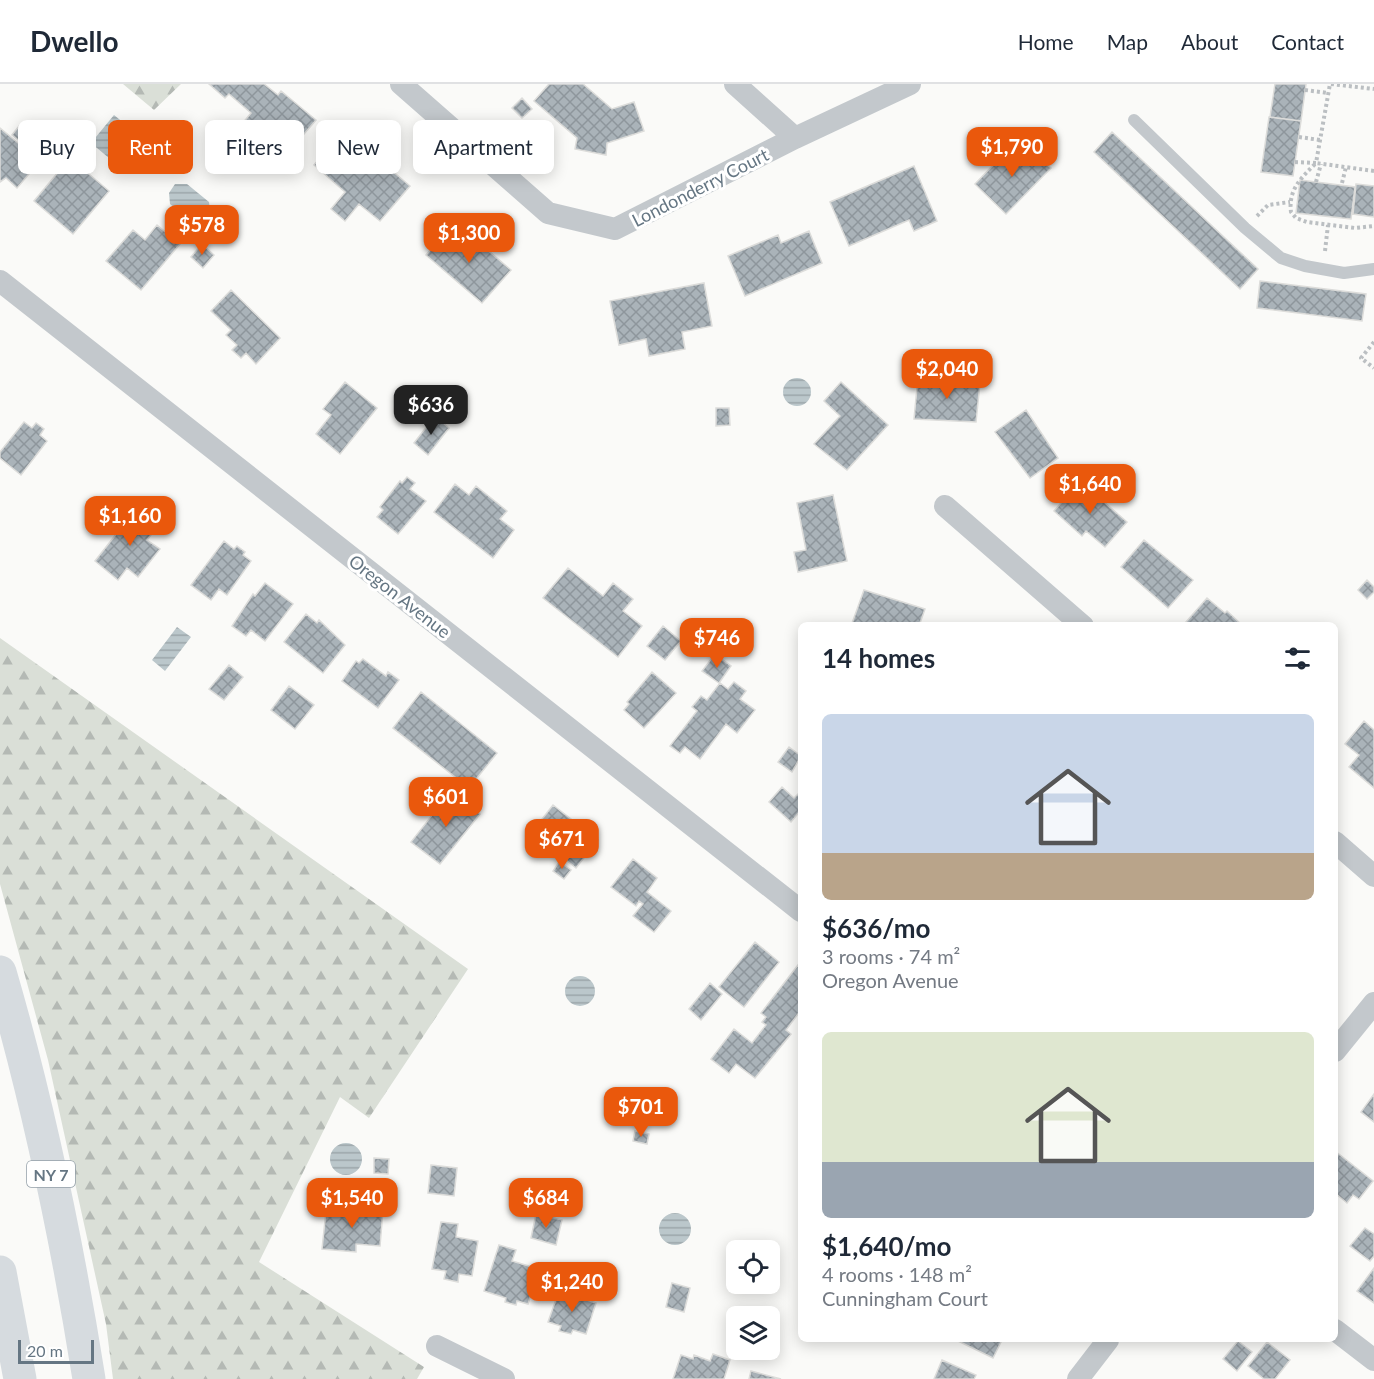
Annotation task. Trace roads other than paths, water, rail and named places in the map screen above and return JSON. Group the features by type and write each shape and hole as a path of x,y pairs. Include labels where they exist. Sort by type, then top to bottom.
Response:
{"highway":[{"name":"NY 7","path":"0,972 27,1065 69,1254 89,1379"},
{"path":"0,1272 20,1379"}],"street":[{"name":"Londonderry Court","path":"401,84 548,213 615,229 795,138 910,84"},
{"name":"Londonderry Court","path":"735,84 795,138"},
{"name":"Oregon Avenue","path":"0,281 798,909"},
{"path":"945,506 1078,622"},
{"path":"1338,845 1374,876"},
{"path":"1338,1047 1374,1003"},
{"path":"1338,1332 1374,1360"},
{"path":"1078,1379 1106,1342"},
{"path":"437,1346 504,1379"}],"lane":[{"path":"1134,120 1245,228 1281,258 1323,270 1358,273 1374,269"}]}
